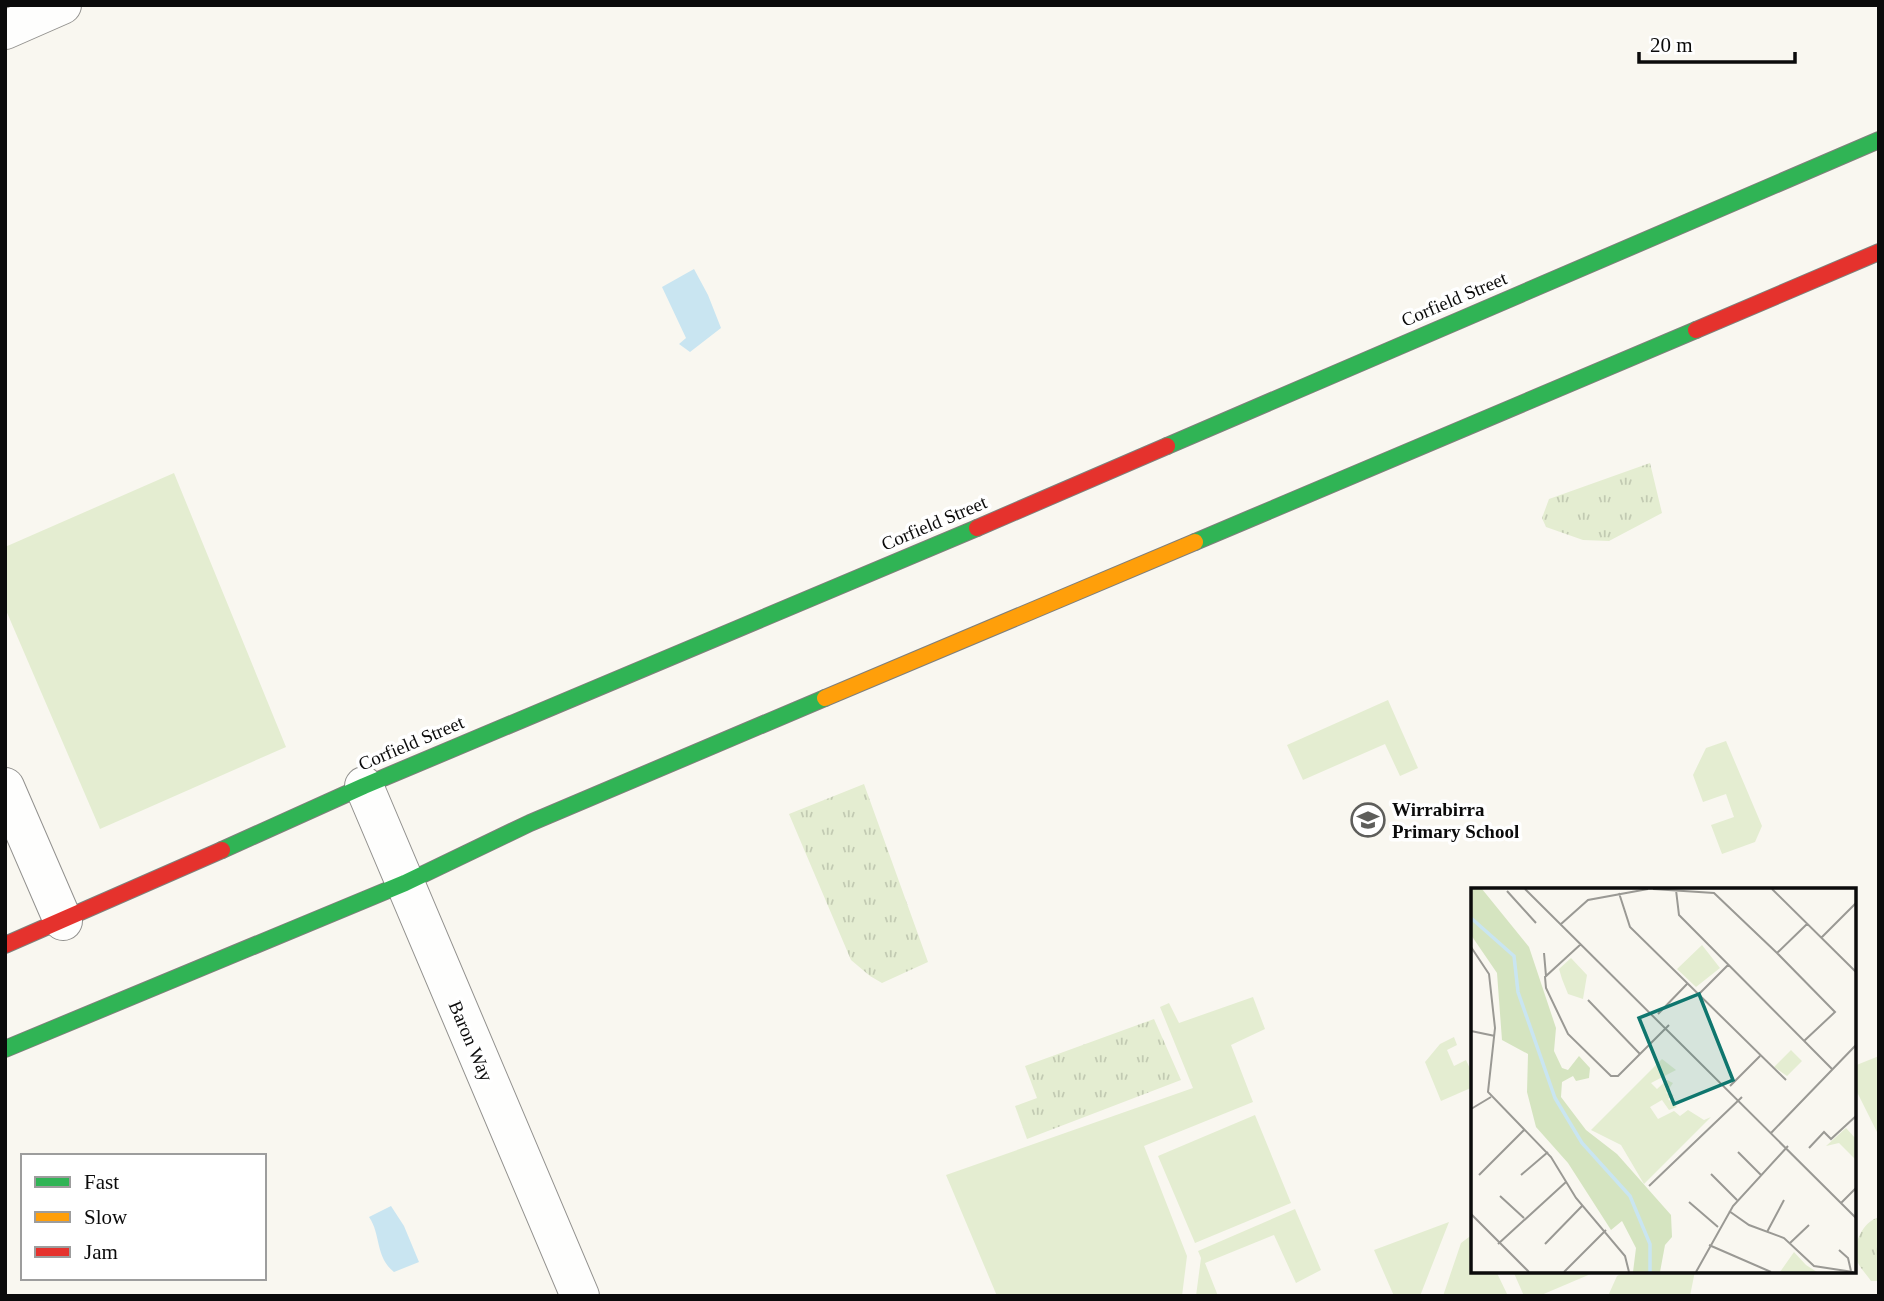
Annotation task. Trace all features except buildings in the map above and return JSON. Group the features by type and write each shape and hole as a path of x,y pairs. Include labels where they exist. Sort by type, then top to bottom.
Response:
{"main road":[{"name":"Corfield Street","path":"5,945 364,786 833,590 1879,141"},
{"path":"5,1049 405,883 530,823 1879,252"}],"street":[{"path":"13,20 62,5"},
{"name":"Baron Way","path":"364,786 580,1296"},
{"path":"5,787 63,921"}],"green space":[{"path":"1650,463 1662,513 1609,541 1583,540 1546,527 1542,518 1549,499"},
{"path":"174,473 286,747 100,829 5,608 5,547"},
{"path":"1388,700 1418,768 1400,776 1385,744 1303,780 1287,745"},
{"path":"1726,741 1762,826 1755,842 1722,854 1711,825 1734,817 1726,794 1703,802 1693,775 1706,748"},
{"path":"864,784 928,962 882,983 851,960 789,814"},
{"path":"1253,997 1265,1029 1231,1045 1253,1102 1144,1146 1187,1256 1182,1296 997,1296 946,1175 1193,1088 1160,1007 1169,1003 1179,1023"},
{"path":"1154,1019 1181,1080 1027,1139 1015,1106 1037,1098 1025,1066"},
{"path":"1454,1037 1457,1045 1447,1050 1454,1066 1466,1060 1471,1071 1471,1088 1441,1101 1425,1062 1440,1044"},
{"path":"1879,1056 1879,1136 1856,1090 1856,1065"},
{"path":"1255,1115 1291,1203 1195,1243 1158,1156"},
{"path":"1295,1209 1321,1270 1296,1283 1274,1235 1205,1263 1218,1296 1196,1296 1201,1258 1198,1251"},
{"path":"1879,1217 1879,1281 1871,1281 1858,1263 1856,1249 1863,1229"},
{"path":"1449,1222 1420,1296 1394,1296 1374,1250"},
{"path":"1471,1236 1471,1273 1497,1273 1508,1296 1443,1296 1461,1243"},
{"path":"1514,1273 1593,1273 1539,1296 1524,1296"},
{"path":"1623,1273 1695,1273 1690,1296 1608,1296 1617,1276"}],"water":[{"path":"694,269 721,328 690,352 679,344 686,338 662,287"},
{"path":"391,1206 404,1226 419,1262 394,1272 384,1259 369,1217"}],"traffic: fast":[{"path":"1167,446 1879,140"},
{"path":"1195,542 1696,330"},
{"path":"222,850 364,786 977,528"},
{"path":"5,1049 405,883 530,823 825,698"}],"traffic: slow":[{"path":"825,698 1195,542"}],"traffic: jam":[{"path":"1696,330 1879,252"},
{"path":"977,528 1167,446"},
{"path":"5,945 222,850"}],"place":[{"name":"Wirrabirra Primary School","path":"1368,820"}]}
